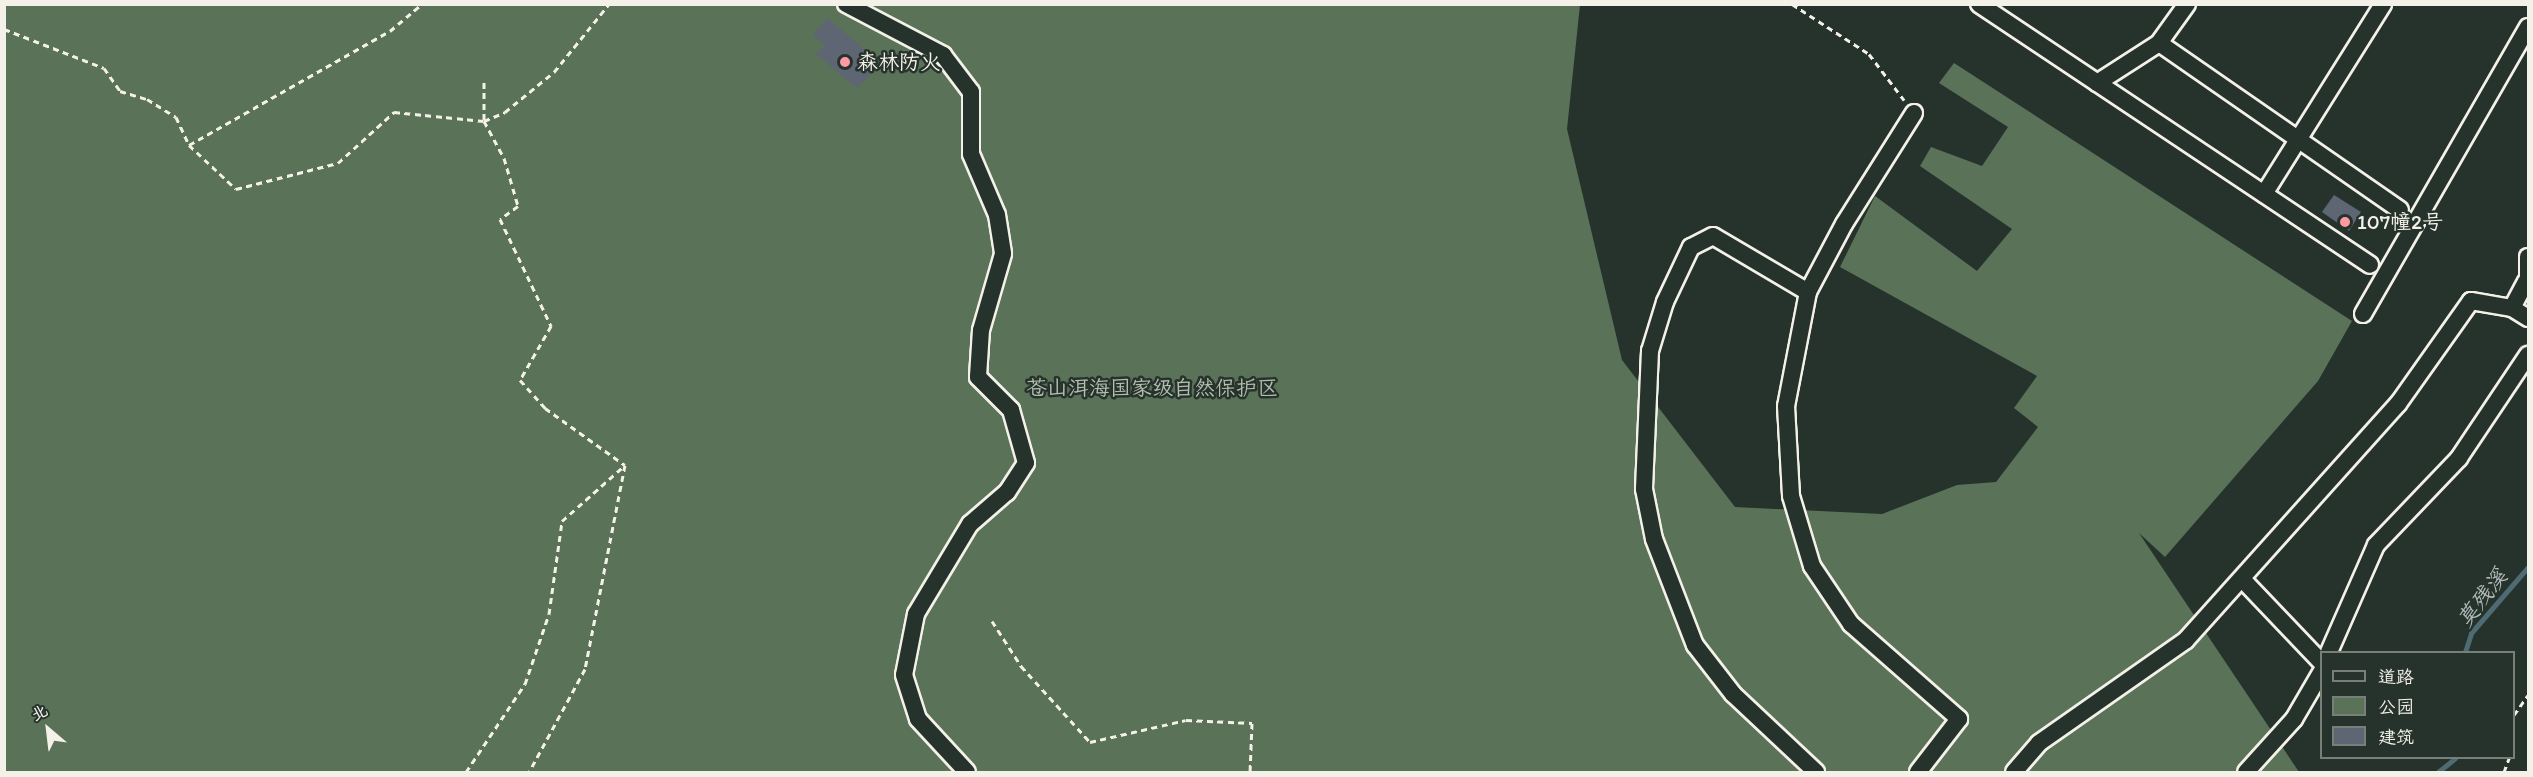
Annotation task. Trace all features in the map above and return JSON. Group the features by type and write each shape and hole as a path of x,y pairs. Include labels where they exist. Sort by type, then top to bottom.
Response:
{"street":[{"path":"846,4 944,55 971,92 971,154 997,215 1003,254 981,330 978,377 1011,410 1026,463 1007,492 970,524 916,614 904,675 918,719 967,772"},
{"path":"1979,4 2370,265"},
{"path":"2097,83 2159,44 2187,4"},
{"path":"2264,194 2383,4"},
{"path":"2363,314 2529,27"},
{"path":"2159,44 2400,210"},
{"path":"1914,113 1844,224 1808,292 1786,406 1791,496 1812,566 1851,624 1959,719 1918,772"},
{"path":"1808,292 1713,236 1691,247 1665,302 1650,351 1644,489 1654,539 1695,645 1733,694 1816,772"},
{"path":"2512,308 2527,283 2529,257"},
{"path":"2014,772 2039,743 2186,640 2243,580 2398,404 2471,301 2512,308 2529,318"},
{"path":"2329,651 2376,545 2459,458 2529,355"},
{"path":"2243,580 2320,661"},
{"path":"2246,772 2294,719 2320,674"}],"path":[{"path":"189,144 390,32 422,4"},
{"path":"4,29 104,68 120,91 147,99 176,117 189,144 236,189 339,163 394,112 484,121 505,112 554,72 609,4"},
{"path":"1792,4 1869,54 1914,113"},
{"path":"484,82 484,121 504,158 518,206 500,219 551,326 520,380 545,408 625,465"},
{"path":"466,772 525,684 549,614 562,521 625,465"},
{"path":"529,772 585,669 625,465"},
{"path":"992,621 1021,666 1090,742 1186,720 1252,723 1250,772"},
{"path":"2515,715 2529,695"}],"green space":[{"name":"苍山洱海国家级自然保护区","path":"5,5 1580,5 1567,129 1622,360 1735,507 1882,514 1957,485 1996,482 2038,427 2014,408 2037,376 1840,267 1875,196 1977,271 2012,229 1920,166 1931,147 1982,166 2008,127 1939,83 1954,63 2352,321 2318,381 2165,557 2139,533 2299,772 5,772"}],"building":[{"name":"森林防火","path":"827,18 867,51 860,59 874,71 857,88 816,54 825,45 813,35"},
{"name":"107幢2号","path":"2334,195 2361,212 2349,231 2322,212"}],"waterway":[{"name":"莫残溪","path":"2465,651 2471,633 2528,567"},
{"name":"莫残溪","path":"2438,772 2454,759"}],"place":[{"name":"森林防火","path":"845,62"},
{"name":"107幢2号","path":"2345,222"}]}
